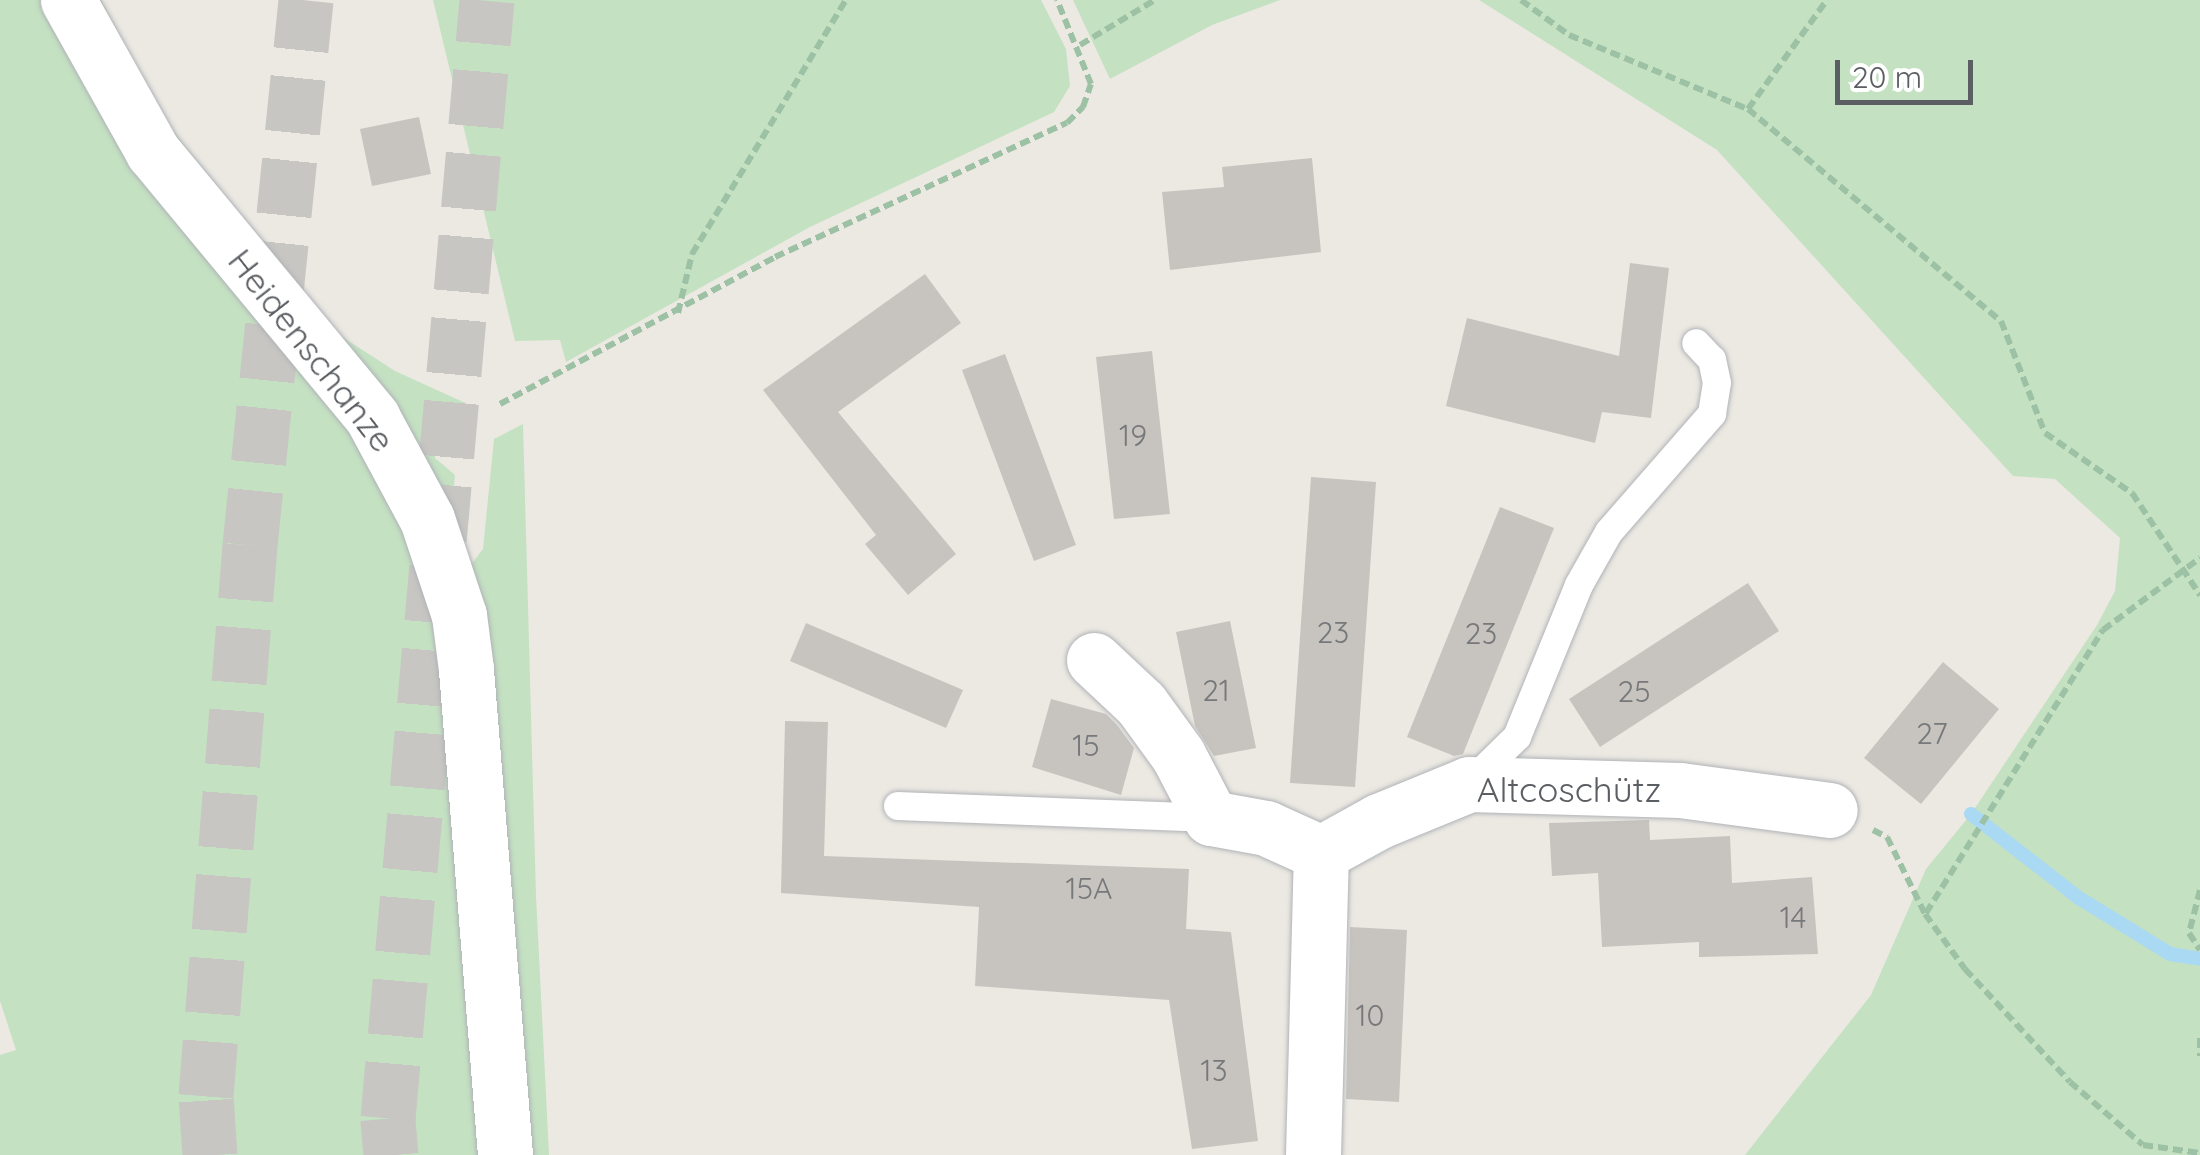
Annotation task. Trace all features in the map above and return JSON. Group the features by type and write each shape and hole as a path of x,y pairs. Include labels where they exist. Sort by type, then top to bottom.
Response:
{"street":[{"name":"Heidenschanze","path":"68,0 153,152 372,417 427,518 458,615 466,670 505,1155"},
{"path":"1094,660 1150,717 1211,818 1266,828 1321,853 1314,1155"},
{"name":"Altcoschütz","path":"1321,853 1379,821 1470,784 1680,790 1830,810"}],"lane":[{"path":"1470,784 1517,737 1578,586 1610,532 1712,414 1717,382 1712,360 1696,343"},
{"path":"898,806 1211,818"}],"path":[{"path":"678,313 692,254 846,0"},
{"path":"500,404 678,313 775,257 1067,123 1091,84 1080,45 1057,0"},
{"path":"1080,45 1155,0"},
{"path":"1521,0 1569,35 1748,109 2001,321 2045,433 2132,493 2200,596"},
{"path":"1748,109 1827,0"},
{"path":"1925,914 2104,630 2200,558"},
{"path":"1887,837 1925,914 1965,969 2070,1082 2144,1145 2200,1154"},
{"path":"2200,890 2189,933 2200,950"},
{"path":"2200,1038 2200,1056"}],"green space":[{"path":"0,0 52,0 338,394 438,583 492,1155 0,1155 0,1055 16,1050 0,1001"},
{"path":"85,0 101,0 164,119 327,327 395,371 472,406 439,413 435,458 455,475 451,516 180,165"},
{"path":"433,0 1041,0 1066,49 1070,86 1054,112 810,227 566,362 560,340 515,341"},
{"path":"1073,0 1280,0 1212,25 1110,79"},
{"path":"1479,0 2200,0 2200,1155 1745,1155 1871,995 1926,869 1971,814 2097,625 2115,591 2120,538 2055,479 2013,476 1717,150"},
{"path":"523,424 536,896 549,1155 517,1155 462,576 483,549 494,439"}],"building":[{"path":"419,117 431,174 372,186 360,129"},
{"path":"1312,158 1321,252 1170,270 1162,192 1224,187 1222,167"},
{"path":"1630,263 1669,268 1651,418 1602,412 1595,443 1446,406 1467,318 1619,356"},
{"path":"925,274 961,323 838,412 956,554 908,595 865,544 876,535 763,390"},
{"path":"1152,351 1170,514 1114,519 1096,357"},
{"path":"1005,354 1076,545 1034,561 962,370"},
{"path":"1311,477 1376,482 1355,787 1290,783"},
{"path":"1500,507 1554,528 1463,754 1454,756 1407,737"},
{"path":"1748,583 1779,631 1600,747 1569,699"},
{"path":"1230,621 1256,748 1214,756 1195,726 1176,632"},
{"path":"806,623 963,690 946,728 790,661"},
{"path":"1943,662 1999,709 1921,804 1864,758"},
{"path":"1051,699 1106,714 1134,748 1121,795 1032,767"},
{"path":"785,721 828,722 824,856 1189,869 1186,929 1231,932 1258,1141 1192,1149 1169,1000 975,986 979,907 781,893"},
{"path":"1649,820 1650,840 1730,836 1732,883 1812,877 1818,954 1699,957 1699,942 1602,947 1598,873 1552,876 1549,823"},
{"path":"1350,927 1407,930 1399,1102 1346,1099"}],"waterway":[{"path":"1971,814 2079,898 2170,954 2200,959"}],"tunnel":[{"path":"210,1155 206,1096 250,545 306,0"},
{"path":"391,1155 388,1118 487,0"}]}
